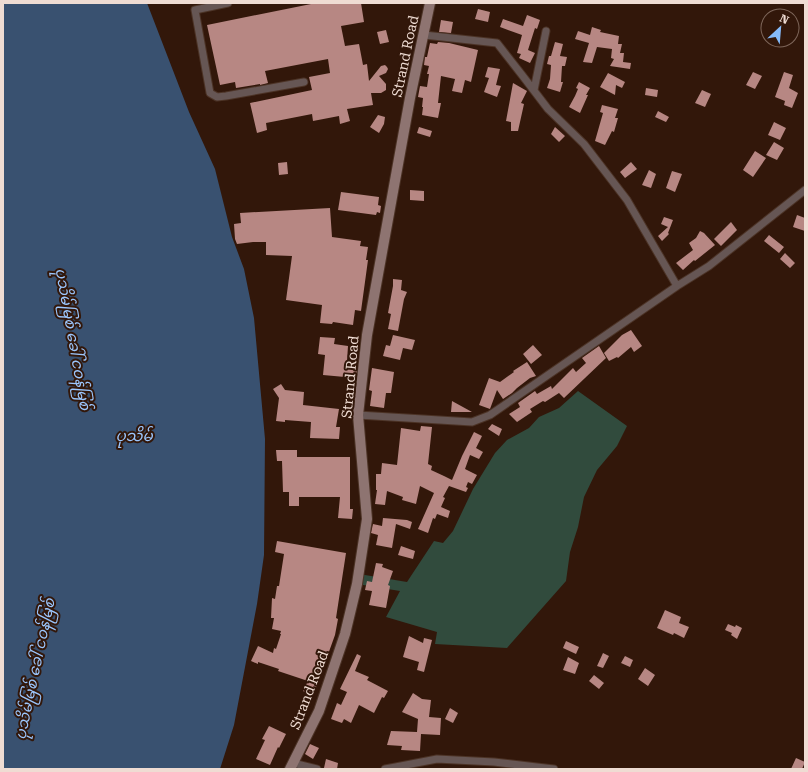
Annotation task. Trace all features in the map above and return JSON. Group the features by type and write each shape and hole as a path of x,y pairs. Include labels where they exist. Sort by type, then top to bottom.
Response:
{"main road":[{"name":"Strand Road","path":"292,766 319,711 344,634 357,584 367,519 358,415 367,335 410,98 430,3"}],"street":[{"path":"228,3 195,10 210,93 217,97 226,96 304,82"},
{"path":"534,90 546,31"},
{"path":"424,35 496,43 548,109 584,144 627,200 677,286"},
{"path":"358,415 472,422 490,415 677,286 709,266 805,190"},
{"path":"385,769 437,759 494,762 554,769"},
{"path":"292,766 317,769"}],"green space":[{"path":"578,391 627,426 617,446 597,470 584,497 578,527 570,552 566,581 507,648 435,644 437,632 386,617 400,591 357,584 359,574 407,582 434,541 443,543 453,531 473,489 495,453 507,440 529,428 539,417 559,408"}],"water":[{"name":"ပုသိမ်","path":"3,3 147,3 189,112 215,169 232,237 244,269 254,318 265,439 264,555 257,604 234,725 220,769 3,769"}],"building":[{"path":"316,3 361,3 364,22 341,26 345,46 359,44 363,65 367,64 369,81 381,66 385,65 387,67 388,69 386,73 379,76 386,84 386,90 381,93 371,93 373,105 347,109 350,121 340,124 339,116 313,121 312,114 266,123 267,130 257,133 250,103 312,90 309,77 330,73 328,59 265,71 268,83 260,85 236,88 235,82 220,85 207,25"},
{"path":"478,9 490,12 488,22 475,19"},
{"path":"527,15 540,20 537,29 535,28 528,50 535,53 530,63 519,58 521,54 517,53 522,35 500,27 503,19 523,26"},
{"path":"441,20 453,22 451,33 439,32"},
{"path":"592,27 601,30 600,32 619,36 618,44 622,44 620,53 624,53 623,62 631,63 630,69 610,66 614,59 611,58 612,49 597,47 592,63 583,62 589,43 575,39 578,31 590,35"},
{"path":"386,30 389,42 380,44 377,32"},
{"path":"438,42 478,50 471,82 465,80 462,93 452,91 455,79 441,76 438,103 441,103 438,118 422,115 423,98 418,97 420,86 427,87 429,74 427,74 429,66 424,65 430,43 437,44"},
{"path":"555,42 563,44 560,56 567,57 565,66 562,66 561,82 563,82 560,92 547,88 550,79 551,65 547,64"},
{"path":"488,67 500,69 496,85 501,86 497,97 484,92 489,78 485,77"},
{"path":"753,72 762,76 755,89 746,85"},
{"path":"784,72 793,75 789,88 798,93 792,108 784,105 785,101 775,97"},
{"path":"608,73 625,82 622,88 616,85 615,95 600,87"},
{"path":"579,82 590,88 580,113 569,107 578,89 576,88"},
{"path":"513,83 527,91 521,103 524,104 518,131 511,131 511,122 506,121"},
{"path":"646,88 658,90 657,97 645,95"},
{"path":"702,90 711,94 705,107 695,103"},
{"path":"602,105 618,109 615,118 618,118 614,132 612,131 605,145 595,141 603,113 600,112"},
{"path":"658,111 669,117 666,122 655,117"},
{"path":"378,115 385,117 384,124 379,133 370,127"},
{"path":"774,122 786,128 780,140 768,135"},
{"path":"419,127 432,131 430,137 417,133"},
{"path":"555,127 565,136 559,142 551,134"},
{"path":"774,142 784,148 777,160 766,155"},
{"path":"755,151 766,158 753,177 743,170"},
{"path":"287,162 288,174 279,175 278,163"},
{"path":"631,162 637,169 625,178 620,172"},
{"path":"649,170 656,174 651,188 642,185"},
{"path":"672,171 682,174 675,192 666,188"},
{"path":"410,190 424,191 424,201 410,200"},
{"path":"341,192 379,197 378,205 381,206 380,213 377,212 376,215 338,210"},
{"path":"330,208 332,237 361,241 360,246 368,247 366,260 368,260 361,311 355,310 353,325 333,322 332,324 320,323 322,305 286,300 292,256 266,255 266,242 237,244 235,239 234,224 241,223 240,213"},
{"path":"797,215 805,218 805,231 793,227"},
{"path":"664,217 673,220 668,233 669,234 662,241 658,236 668,227 661,224"},
{"path":"731,222 737,230 721,246 714,239"},
{"path":"700,231 704,233 715,245 683,270 676,263 693,250 689,243 696,238"},
{"path":"769,235 784,247 779,253 764,241"},
{"path":"785,253 795,263 790,268 780,259"},
{"path":"393,279 402,280 401,290 407,292 404,299 398,331 388,329 391,314 388,313"},
{"path":"631,330 642,346 634,352 631,347 618,358 617,357 609,361 604,353 622,335"},
{"path":"393,335 415,340 412,350 403,348 400,360 383,356 386,345 390,346"},
{"path":"320,337 335,338 334,344 348,346 347,361 352,361 352,370 357,370 356,378 323,375 325,355 318,354"},
{"path":"533,345 542,355 531,364 523,354"},
{"path":"599,346 606,358 564,398 559,393 545,402 543,401 530,409 532,412 517,422 509,414 520,407 518,403 535,391 537,394 551,386 552,389 573,368 576,372 586,363 582,358"},
{"path":"527,362 536,376 530,378 503,399 497,390 490,409 479,405 489,378 500,382"},
{"path":"372,368 394,372 391,393 386,393 384,408 370,406 372,391 369,390"},
{"path":"281,384 285,390 304,392 303,405 339,409 336,427 340,427 339,439 310,438 311,422 285,420 285,422 276,421 279,398 273,389"},
{"path":"452,401 472,412 451,412"},
{"path":"492,424 502,429 499,436 488,429"},
{"path":"421,426 432,427 428,464 432,466 431,470 452,480 474,432 482,436 476,448 483,452 479,459 470,455 465,469 477,475 472,484 468,482 466,492 449,486 443,497 445,498 441,507 450,511 448,518 437,514 435,519 433,518 428,533 418,529 434,493 420,486 416,504 402,500 403,497 387,491 385,505 375,504 377,490 376,474 381,474 382,463 397,465 401,428 420,431"},
{"path":"276,450 297,450 297,457 350,457 350,509 353,509 352,519 338,518 340,497 299,497 299,506 289,506 289,492 283,492 282,461 277,461"},
{"path":"383,518 407,520 412,522 410,529 396,524 392,548 376,545 378,535 371,533 373,524 382,526"},
{"path":"277,541 346,553 336,618 338,619 335,635 313,696 303,691 308,681 278,671 279,669 251,661 258,646 273,653 274,648 276,649 281,634 281,631 272,629 274,618 271,618 272,598 275,599 277,586 279,586 284,554 275,552"},
{"path":"401,546 415,551 413,559 398,555"},
{"path":"376,563 383,564 382,567 393,571 388,585 390,586 386,608 369,605 372,591 365,590 367,581 372,582"},
{"path":"665,610 681,617 679,623 689,627 684,638 674,633 673,635 657,628"},
{"path":"728,624 735,627 736,625 742,628 737,639 731,635 732,633 725,630"},
{"path":"409,636 423,643 424,638 432,640 424,672 417,670 419,662 403,657"},
{"path":"566,641 579,647 576,654 563,648"},
{"path":"603,653 609,656 603,668 597,666"},
{"path":"357,654 361,656 355,671 369,677 367,680 388,691 384,698 382,697 374,713 359,705 351,723 344,719 342,723 331,719 337,703 341,705 347,692 340,689"},
{"path":"625,656 633,660 630,667 621,663"},
{"path":"568,657 579,663 575,674 563,670"},
{"path":"645,668 655,675 648,686 638,679"},
{"path":"594,675 604,683 599,689 589,681"},
{"path":"413,693 422,699 431,700 429,717 441,718 440,735 421,734 420,751 401,750 402,746 387,745 391,731 417,732 418,719 402,712"},
{"path":"450,708 458,713 453,723 445,719"},
{"path":"269,726 286,734 270,765 256,759 265,740 262,739"},
{"path":"310,744 319,748 313,759 305,754"},
{"path":"796,758 805,762 802,769 791,769"},
{"path":"326,759 338,763 337,769 324,768"}],"water label":[{"name":"ပုသိမ်မြစ် ခေါ် ငဝန်မြစ်","path":"73,339"},
{"name":"ပုသိမ်မြစ် ခေါ် ငဝန်မြစ်","path":"35,669"}]}
